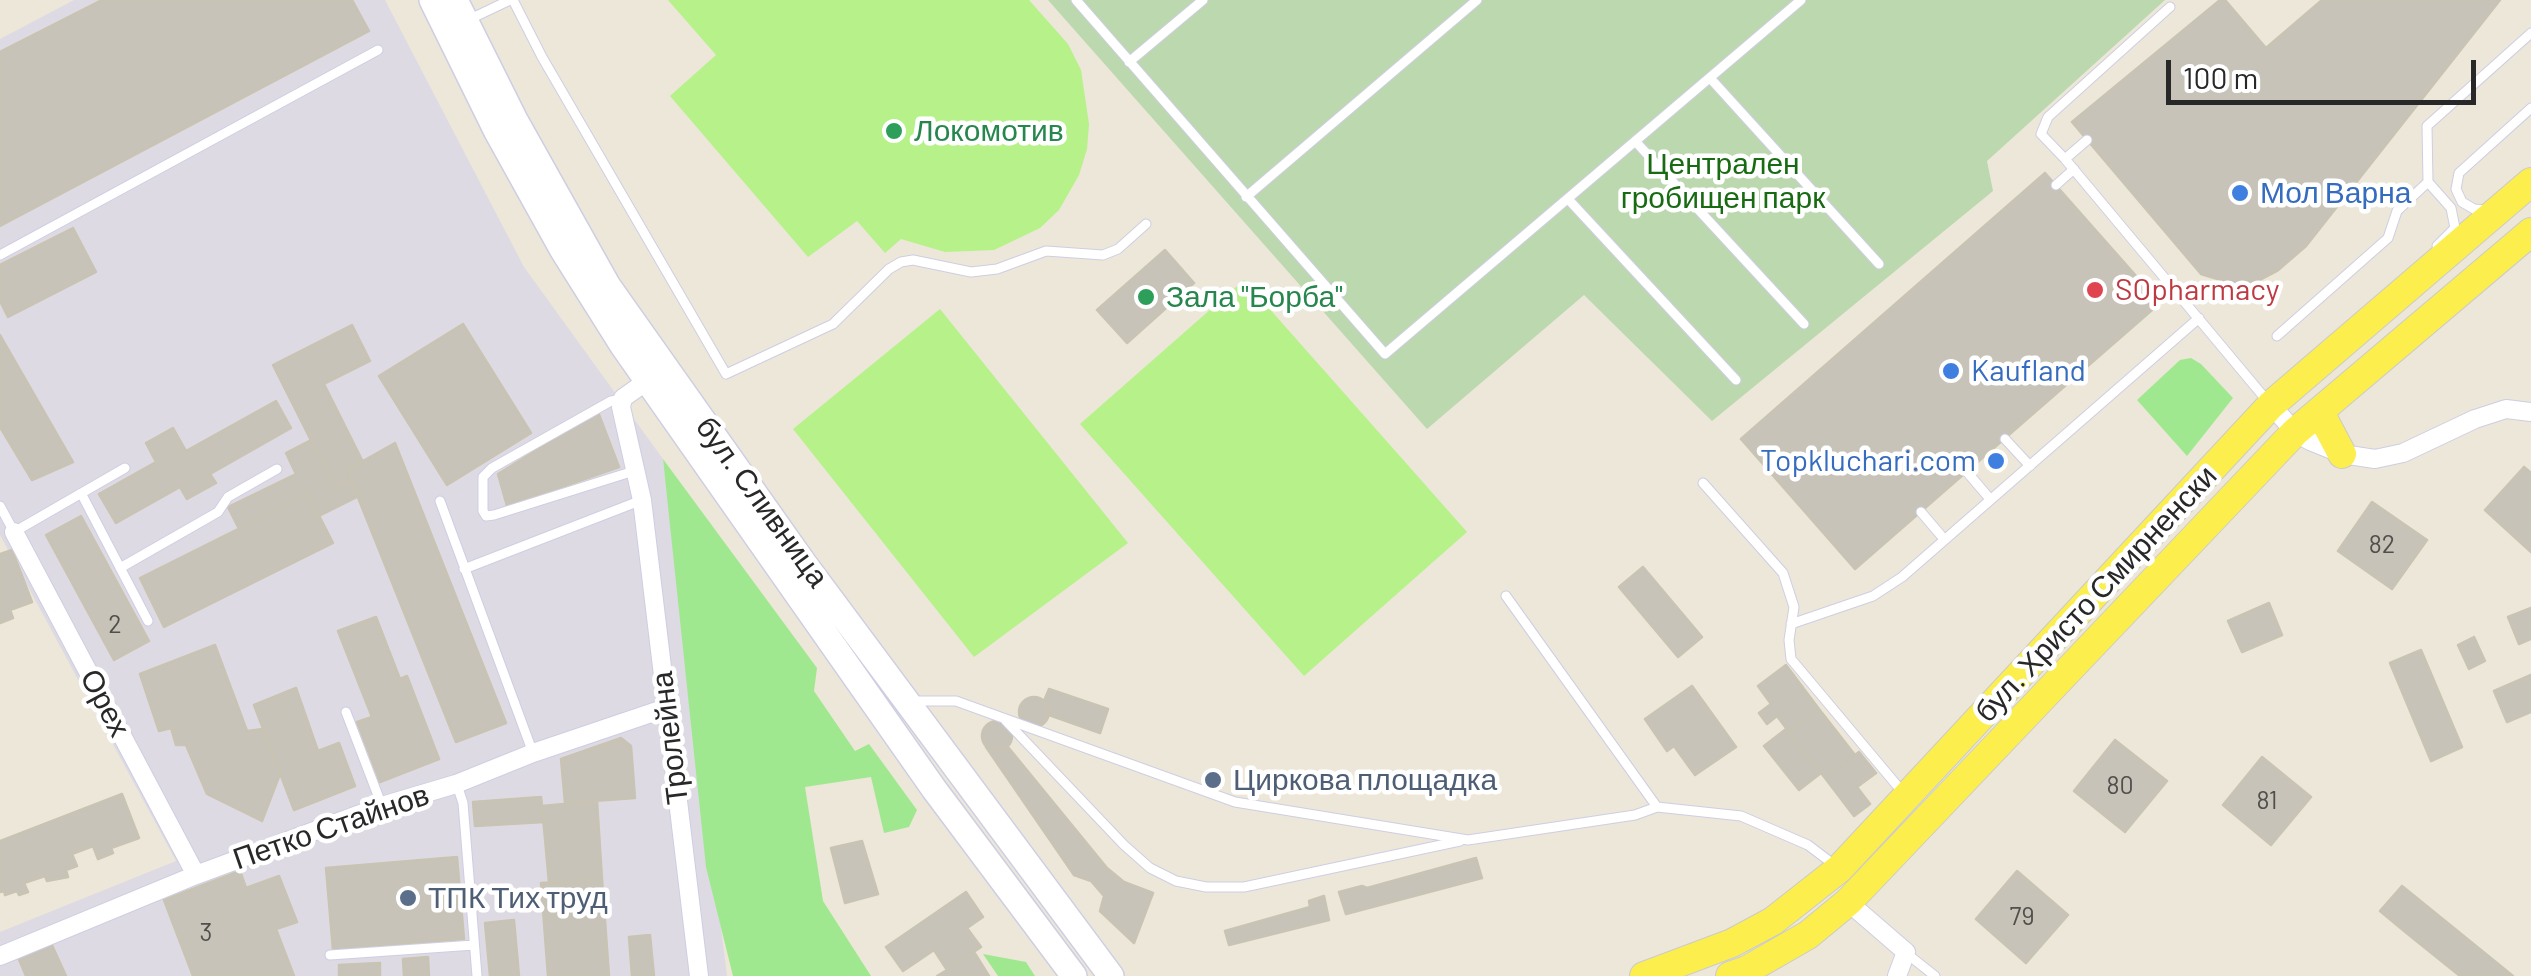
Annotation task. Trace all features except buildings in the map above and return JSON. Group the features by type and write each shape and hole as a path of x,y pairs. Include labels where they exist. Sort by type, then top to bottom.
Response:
{"main road":[{"name":"бул. Сливница","path":"432,0 497,132 553,232 647,380 934,789 1074,976"},
{"name":"бул. Сливница","path":"464,7 515,120 608,286 803,562 1110,976"},
{"name":"бул. Христо Смирненски","path":"1644,976 1732,943 1773,921 1839,869 2271,406 2525,187"},
{"name":"бул. Христо Смирненски","path":"1730,976 1808,935 1848,902 2295,432 2531,232"},
{"path":"2322,409 2342,454"}],"street":[{"path":"622,399 647,380"},
{"name":"Тролейна","path":"622,399 642,500 699,976"},
{"path":"2271,406 2295,432 2342,454 2375,459 2403,453 2506,409 2531,412"},
{"name":"Орех","path":"14,532 196,875"},
{"name":"Петко Стайнов","path":"0,956 196,875 666,708"},
{"path":"1848,902 1906,952 1897,976"}],"lane":[{"path":"464,7 512,0 726,374 833,324 901,262 913,260 946,270 971,272 997,269 1046,251 1103,255 1118,249 1146,224"},
{"path":"1076,0 1384,354 1801,0"},
{"path":"1129,62 1203,0"},
{"path":"1246,197 1478,0"},
{"path":"2170,6 2048,118 2042,134 2271,406"},
{"path":"2431,251 2455,228 2452,208 2428,182 2427,126 2531,33"},
{"path":"0,255 378,50"},
{"path":"1710,78 1880,264"},
{"path":"2525,187 2488,210 2474,209 2458,196 2456,180 2459,172 2531,108"},
{"path":"2065,159 2087,140"},
{"path":"1635,141 1804,324"},
{"path":"2056,185 2074,169"},
{"path":"2277,336 2388,238 2397,211 2428,182"},
{"path":"1568,199 1736,380"},
{"path":"2400,296 2418,263"},
{"path":"1791,624 1873,596 1902,577 2199,318"},
{"path":"622,399 492,468 483,478 483,512 494,516 634,471"},
{"path":"2005,439 2030,466"},
{"path":"0,506 14,532 125,468"},
{"path":"120,568 218,512 228,497 277,469"},
{"path":"1967,472 1990,499"},
{"path":"1704,482 1784,573 1794,607 1791,659 1907,797"},
{"path":"81,493 148,622"},
{"path":"464,569 642,500"},
{"path":"440,501 532,753"},
{"path":"1921,512 1944,539"},
{"path":"1506,596 1656,807"},
{"path":"909,702 956,701 1235,802 1468,840"},
{"path":"346,712 382,806"},
{"path":"1002,716 1150,868 1176,881 1206,887 1244,888 1468,840 1635,814 1656,807 1741,816 1808,845 1839,869"},
{"path":"456,784 462,804 476,976"},
{"path":"330,955 474,945"},
{"path":"1906,952 1935,976"}],"shaded area":[{"path":"74,0 385,0 524,267 663,459 727,976 0,976 0,932 176,861 0,535 0,39"}],"green space":[{"name":"Локомотив","path":"668,0 1029,0 1068,44 1081,70 1089,124 1079,175 1059,210 1040,228 994,250 945,252 901,239 885,253 857,221 808,257 670,96 716,55"},
{"name":"Централен гробищен парк","path":"1048,0 2165,0 1987,161 1993,191 1712,421 1584,295 1427,429"},
{"path":"1244,280 1467,532 1304,676 1080,424"},
{"path":"940,309 1128,543 974,657 793,429"},
{"path":"2191,358 2233,398 2187,456 2137,400 2180,360"},
{"path":"663,459 817,668 814,691 855,751 869,744 917,810 909,827 884,833 871,777 805,787 823,901 871,976 733,976 706,867"},
{"path":"983,954 1026,962 1035,976 998,976"}],"place":[{"name":"Локомотив","path":"894,131"},
{"name":"Мол Варна","path":"2240,193"},
{"name":"SOpharmacy","path":"2095,290"},
{"name":"Зала \"Борба\"","path":"1146,297"},
{"name":"Kaufland","path":"1951,371"},
{"name":"Topkluchari.com","path":"1996,461"},
{"name":"Циркова площадка","path":"1213,780"},
{"name":"ТПК Тих труд","path":"408,898"}]}
